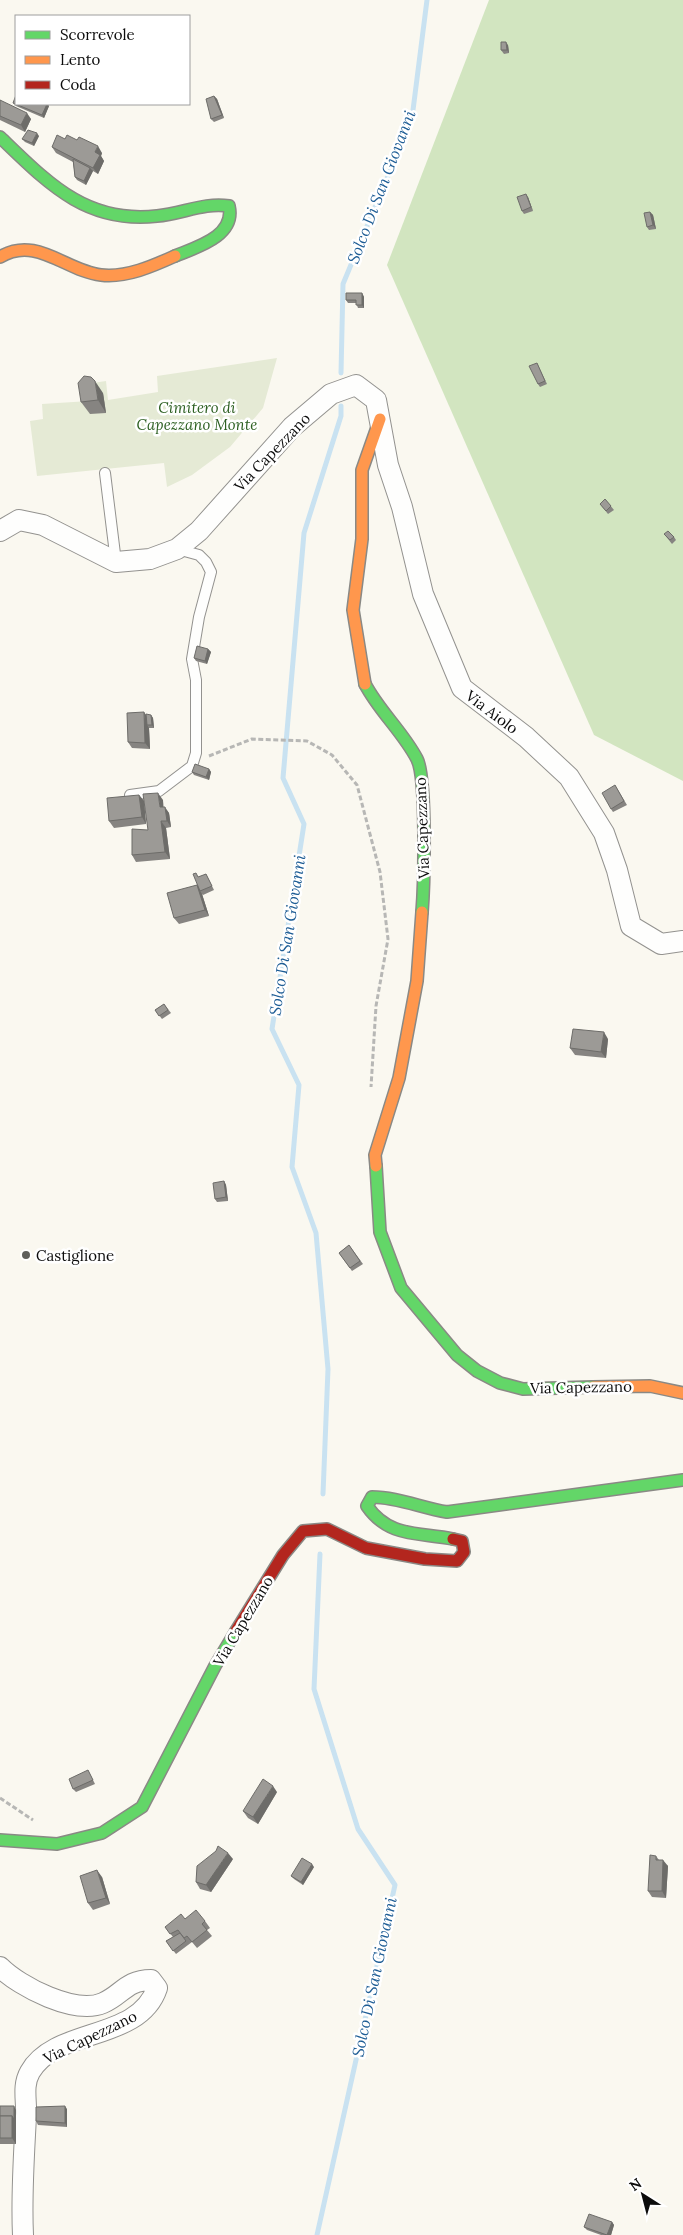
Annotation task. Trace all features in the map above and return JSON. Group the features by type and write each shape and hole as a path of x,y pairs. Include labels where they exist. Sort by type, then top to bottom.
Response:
{"street":[{"path":"0,137 25,161 80,203 107,215 164,216 217,203 229,206 232,214 230,225 217,238 173,258 115,276 100,275 42,252 15,249 7,251 0,257"},
{"name":"Via Capezzano","path":"116,562 150,559 177,549 199,531 292,426 331,394 356,385 376,400 380,419 362,470 362,539 353,610 365,685 407,740 419,762 422,790 424,891 415,991 399,1078 375,1155 380,1232 401,1288 457,1355 478,1371 500,1383 524,1389 650,1386 683,1393"},
{"name":"Via Aiolo","path":"380,419 388,465 402,507 423,594 462,688 526,738 569,777 604,833 617,870 631,926 661,944 683,942"},
{"path":"0,531 19,520 43,525 116,562"},
{"name":"Via Capezzano","path":"0,1840 57,1844 102,1833 142,1807 215,1666 283,1555 303,1531 327,1528 366,1548 425,1559 457,1561 464,1552 462,1541 390,1528 372,1516 368,1506 372,1497 383,1496 422,1508 448,1512 683,1480"},
{"name":"Via Capezzano","path":"0,1967 29,1988 58,2001 75,2005 102,2004 125,1986 140,1980 151,1980 157,1988 152,2002 141,2012 118,2025 47,2054 31,2071 25,2083 23,2235"}],"lane":[{"path":"105,473 116,562"},
{"path":"130,795 160,791 192,766 196,753 196,680 192,659 199,617 211,572 206,562 199,555 177,549"}],"path":[{"path":"196,753 203,758 252,739 307,740 332,755 357,785 380,872 388,939 376,1006 371,1091"}],"green space":[{"path":"489,0 683,0 683,781 594,735 387,265"},
{"name":"Cimitero di Capezzano Monte","path":"277,358 263,408 230,447 192,475 167,487 164,463 37,476 30,421 43,419 42,404 89,401 86,384 106,381 108,400 158,392 157,376"}],"building":[{"path":"501,42 506,42 507,50 501,50"},
{"path":"214,96 222,115 211,119 206,99"},
{"path":"0,100 27,113 21,125 0,116"},
{"path":"18,105 47,105 42,115"},
{"path":"28,130 37,133 32,143 22,139"},
{"path":"57,135 65,139 67,135 77,140 79,137 98,146 95,152 100,155 93,168 52,147"},
{"path":"73,159 90,168 84,181 75,177"},
{"path":"526,194 531,207 522,211 517,197"},
{"path":"650,212 653,225 647,227 644,213"},
{"path":"346,293 362,293 362,305 356,305 356,300 346,300"},
{"path":"537,363 545,381 538,384 529,366"},
{"path":"84,376 91,377 95,381 98,400 81,402 78,383"},
{"path":"605,499 611,506 606,511 600,504"},
{"path":"668,531 674,537 670,540 664,534"},
{"path":"197,646 208,649 205,661 194,658"},
{"path":"144,712 145,743 128,742 127,713"},
{"path":"146,714 151,715 152,725 147,725"},
{"path":"195,764 209,769 206,777 192,772"},
{"path":"615,785 624,801 611,809 602,793"},
{"path":"158,793 160,807 165,807 167,821 161,821 165,852 132,855 132,829 148,830 143,794"},
{"path":"139,795 142,817 109,821 107,798"},
{"path":"196,873 198,877 206,874 212,886 200,891 193,874"},
{"path":"197,885 205,910 174,918 167,893"},
{"path":"164,1004 168,1010 159,1016 155,1010"},
{"path":"573,1029 604,1032 601,1052 570,1048"},
{"path":"224,1181 226,1197 215,1199 213,1183"},
{"path":"349,1245 360,1261 350,1268 339,1253"},
{"path":"88,1770 93,1780 73,1789 69,1779"},
{"path":"263,1779 273,1786 253,1817 243,1811"},
{"path":"218,1846 228,1853 206,1885 196,1882 197,1866 216,1851"},
{"path":"650,1855 656,1856 656,1860 663,1860 662,1891 648,1891"},
{"path":"302,1858 312,1864 301,1882 291,1876"},
{"path":"97,1870 106,1898 88,1903 80,1876"},
{"path":"196,1910 205,1921 202,1924 207,1930 192,1942 187,1936 184,1938 178,1930 170,1934 165,1927 181,1914 185,1919"},
{"path":"180,1933 186,1941 173,1951 166,1941"},
{"path":"0,2106 14,2106 14,2119 12,2116 0,2116"},
{"path":"65,2106 65,2123 36,2121 36,2107"},
{"path":"0,2116 12,2116 12,2138 0,2138"},
{"path":"589,2214 612,2222 607,2235 584,2227"}],"waterway":[{"name":"Solco Di San Giovanni","path":"341,373 343,284 412,118 427,0"},
{"name":"Solco Di San Giovanni","path":"323,1494 328,1369 316,1233 292,1167 299,1085 272,1029 304,824 283,778 304,533 341,416 341,406"},
{"name":"Solco Di San Giovanni","path":"317,2235 395,1885 358,1829 314,1689 320,1554"}],"traffic: fast":[{"path":"0,137 35,170 70,197 89,207 109,214 132,217 157,216 202,207 229,206 230,216 227,225 221,233 204,244 175,256"},
{"path":"365,684 411,749 417,759 420,770 424,809 422,912"},
{"path":"376,1166 380,1232 401,1288 457,1355 477,1371 500,1383 523,1389 593,1387"},
{"path":"453,1539 395,1529 385,1524 367,1506 372,1497 381,1497 447,1512 683,1480"},
{"path":"0,1840 57,1844 102,1833 142,1807 215,1666 236,1631"}],"traffic: slow":[{"path":"0,257 13,251 26,250 51,256 88,272 101,275 120,275 158,264 175,256"},
{"path":"365,684 353,610 362,539 362,470 380,419"},
{"path":"376,1166 375,1155 399,1078 417,981 422,912"},
{"path":"593,1387 650,1386 683,1393"}],"traffic: jam":[{"path":"236,1631 283,1555 303,1531 327,1529 366,1548 425,1559 457,1561 464,1552 462,1541 453,1539"}],"place":[{"name":"Castiglione","path":"26,1255"}]}
